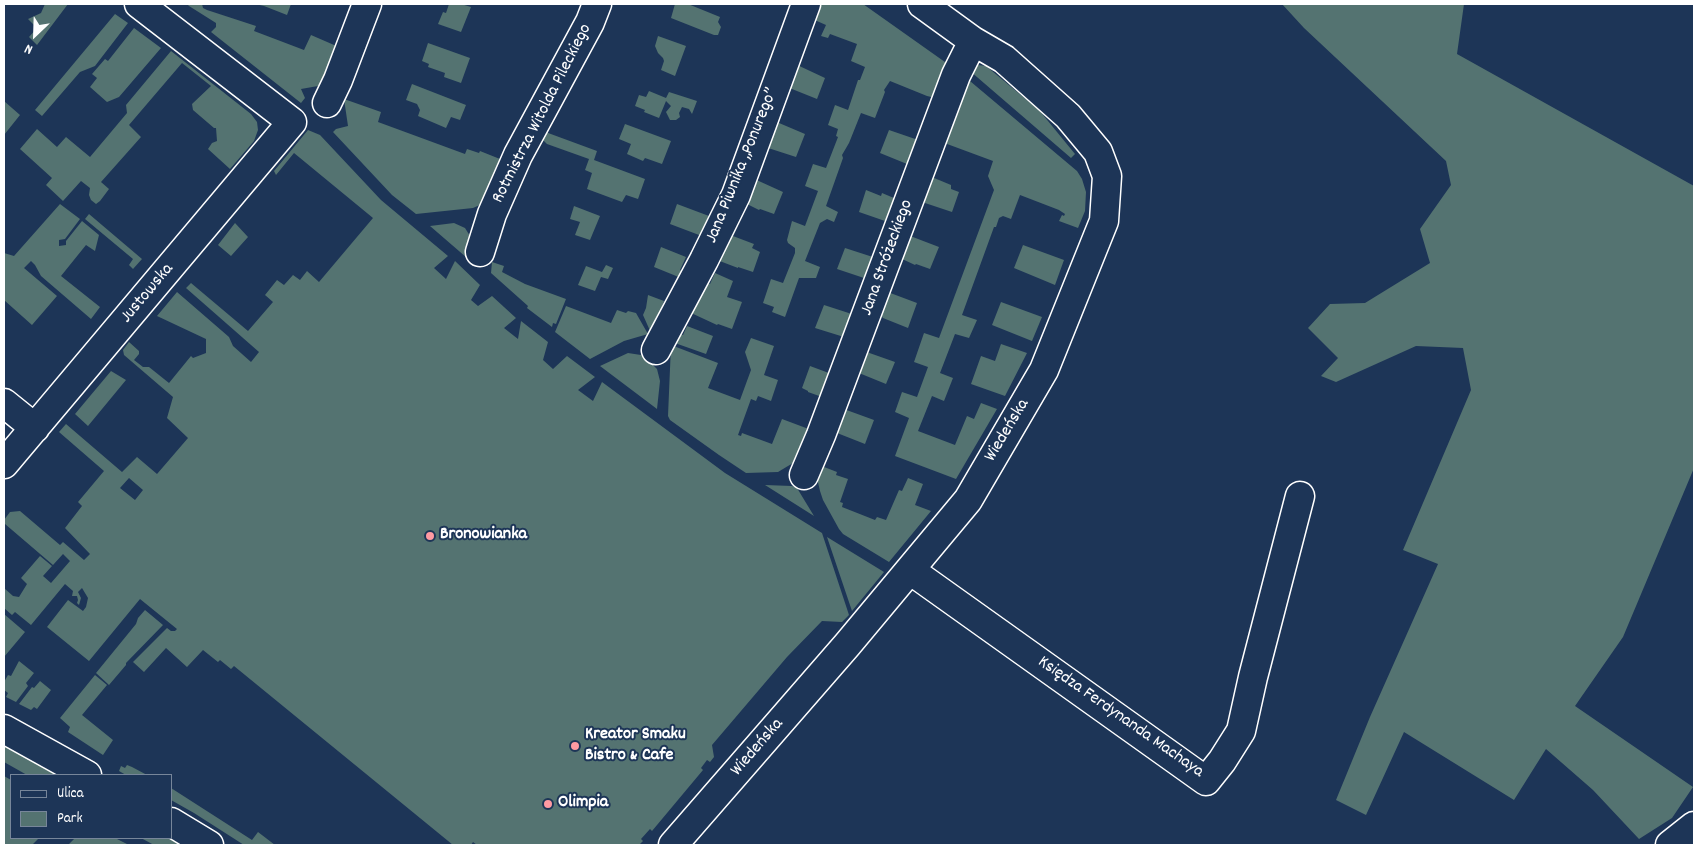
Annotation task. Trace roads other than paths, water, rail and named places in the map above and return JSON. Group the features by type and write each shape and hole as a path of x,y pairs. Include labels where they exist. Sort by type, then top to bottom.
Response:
{"street":[{"name":"Justowska","path":"4,464 292,122 139,4"},
{"path":"327,103 338,80 367,4"},
{"name":"Rotmistrza Witolda Pileckiego","path":"480,252 492,214 518,155 590,22 597,4"},
{"name":"Jana Piwnika „Ponurego”","path":"656,350 736,195 806,4"},
{"name":"Wiedeńska","path":"673,845 772,732 968,500 1044,370 1104,221 1107,176 1098,152 1068,116 1004,59 973,41 922,4"},
{"name":"Jana Stróżeckiego","path":"804,475 822,435 956,75 973,41"},
{"path":"4,403 34,428"},
{"name":"Księdza Ferdynanda Machaya","path":"910,570 1206,781 1222,761 1241,731 1253,677 1300,496"},
{"path":"4,729 85,774"},
{"path":"172,823 209,845"},
{"path":"1670,845 1694,826"}],"place":[{"name":"Bronowianka","path":"430,536"},
{"name":"Kreator Smaku Bistro & Cafe","path":"575,746"},
{"name":"Olimpia","path":"548,804"}]}
